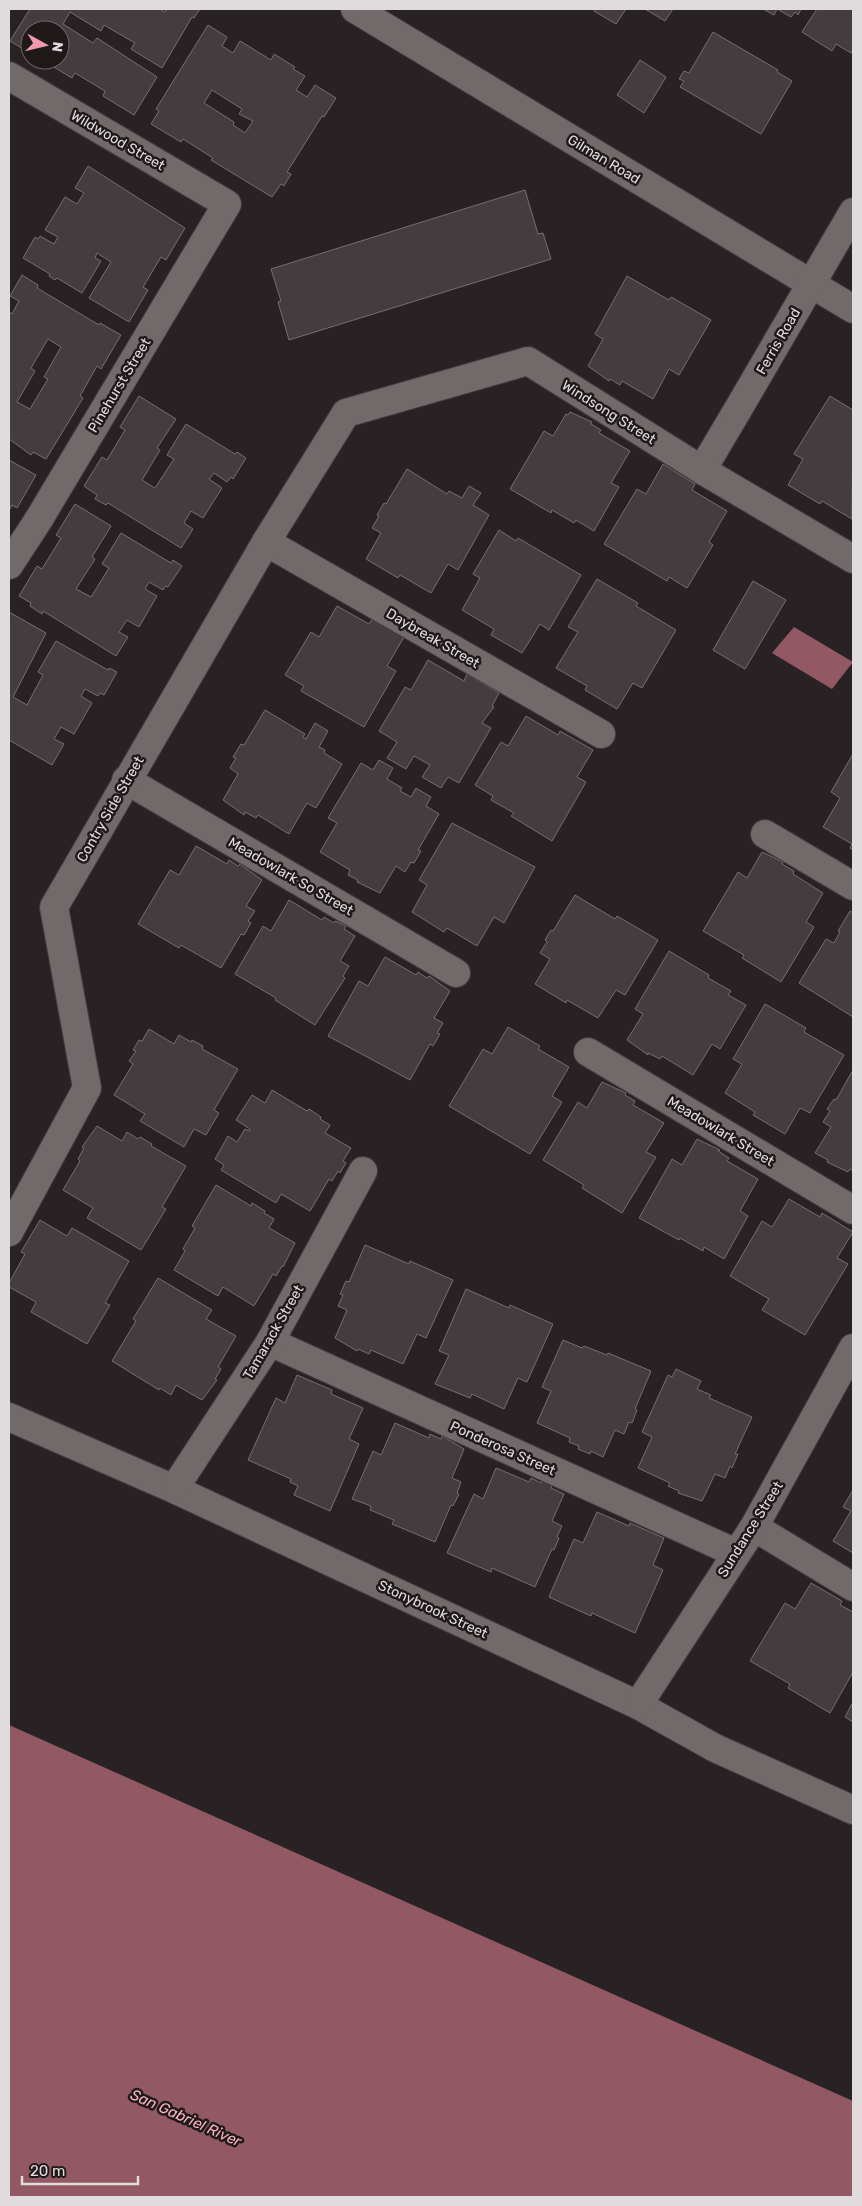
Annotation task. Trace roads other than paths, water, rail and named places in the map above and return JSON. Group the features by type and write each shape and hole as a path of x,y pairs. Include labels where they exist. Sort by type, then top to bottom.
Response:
{"street":[{"name":"Gilman Road","path":"356,9 853,309"},
{"name":"Wildwood Street","path":"9,76 227,204"},
{"name":"Pinehurst Street","path":"9,566 39,520 227,204"},
{"name":"Ferris Road","path":"702,470 853,212"},
{"name":"Windsong Street","path":"346,413 528,361 702,470 853,559"},
{"name":"Contry Side Street","path":"9,1232 87,1088 54,908 126,780 266,542 346,413"},
{"name":"Daybreak Street","path":"266,542 601,734"},
{"name":"Meadowlark So Street","path":"126,780 456,973"},
{"path":"765,834 853,886"},
{"name":"Meadowlark Street","path":"588,1052 853,1210"},
{"name":"Tamarack Street","path":"174,1490 270,1342 363,1171"},
{"name":"Ponderosa Street","path":"270,1342 736,1553"},
{"name":"Sundance Street","path":"638,1705 754,1527 853,1348"},
{"name":"Stonybrook Street","path":"9,1417 174,1490 638,1705 715,1748 853,1810"},
{"path":"754,1527 853,1586"}],"water":[{"path":"794,627 853,662 832,689 772,653"},
{"name":"San Gabriel River","path":"9,1725 853,2101 853,2197 9,2197"}]}
